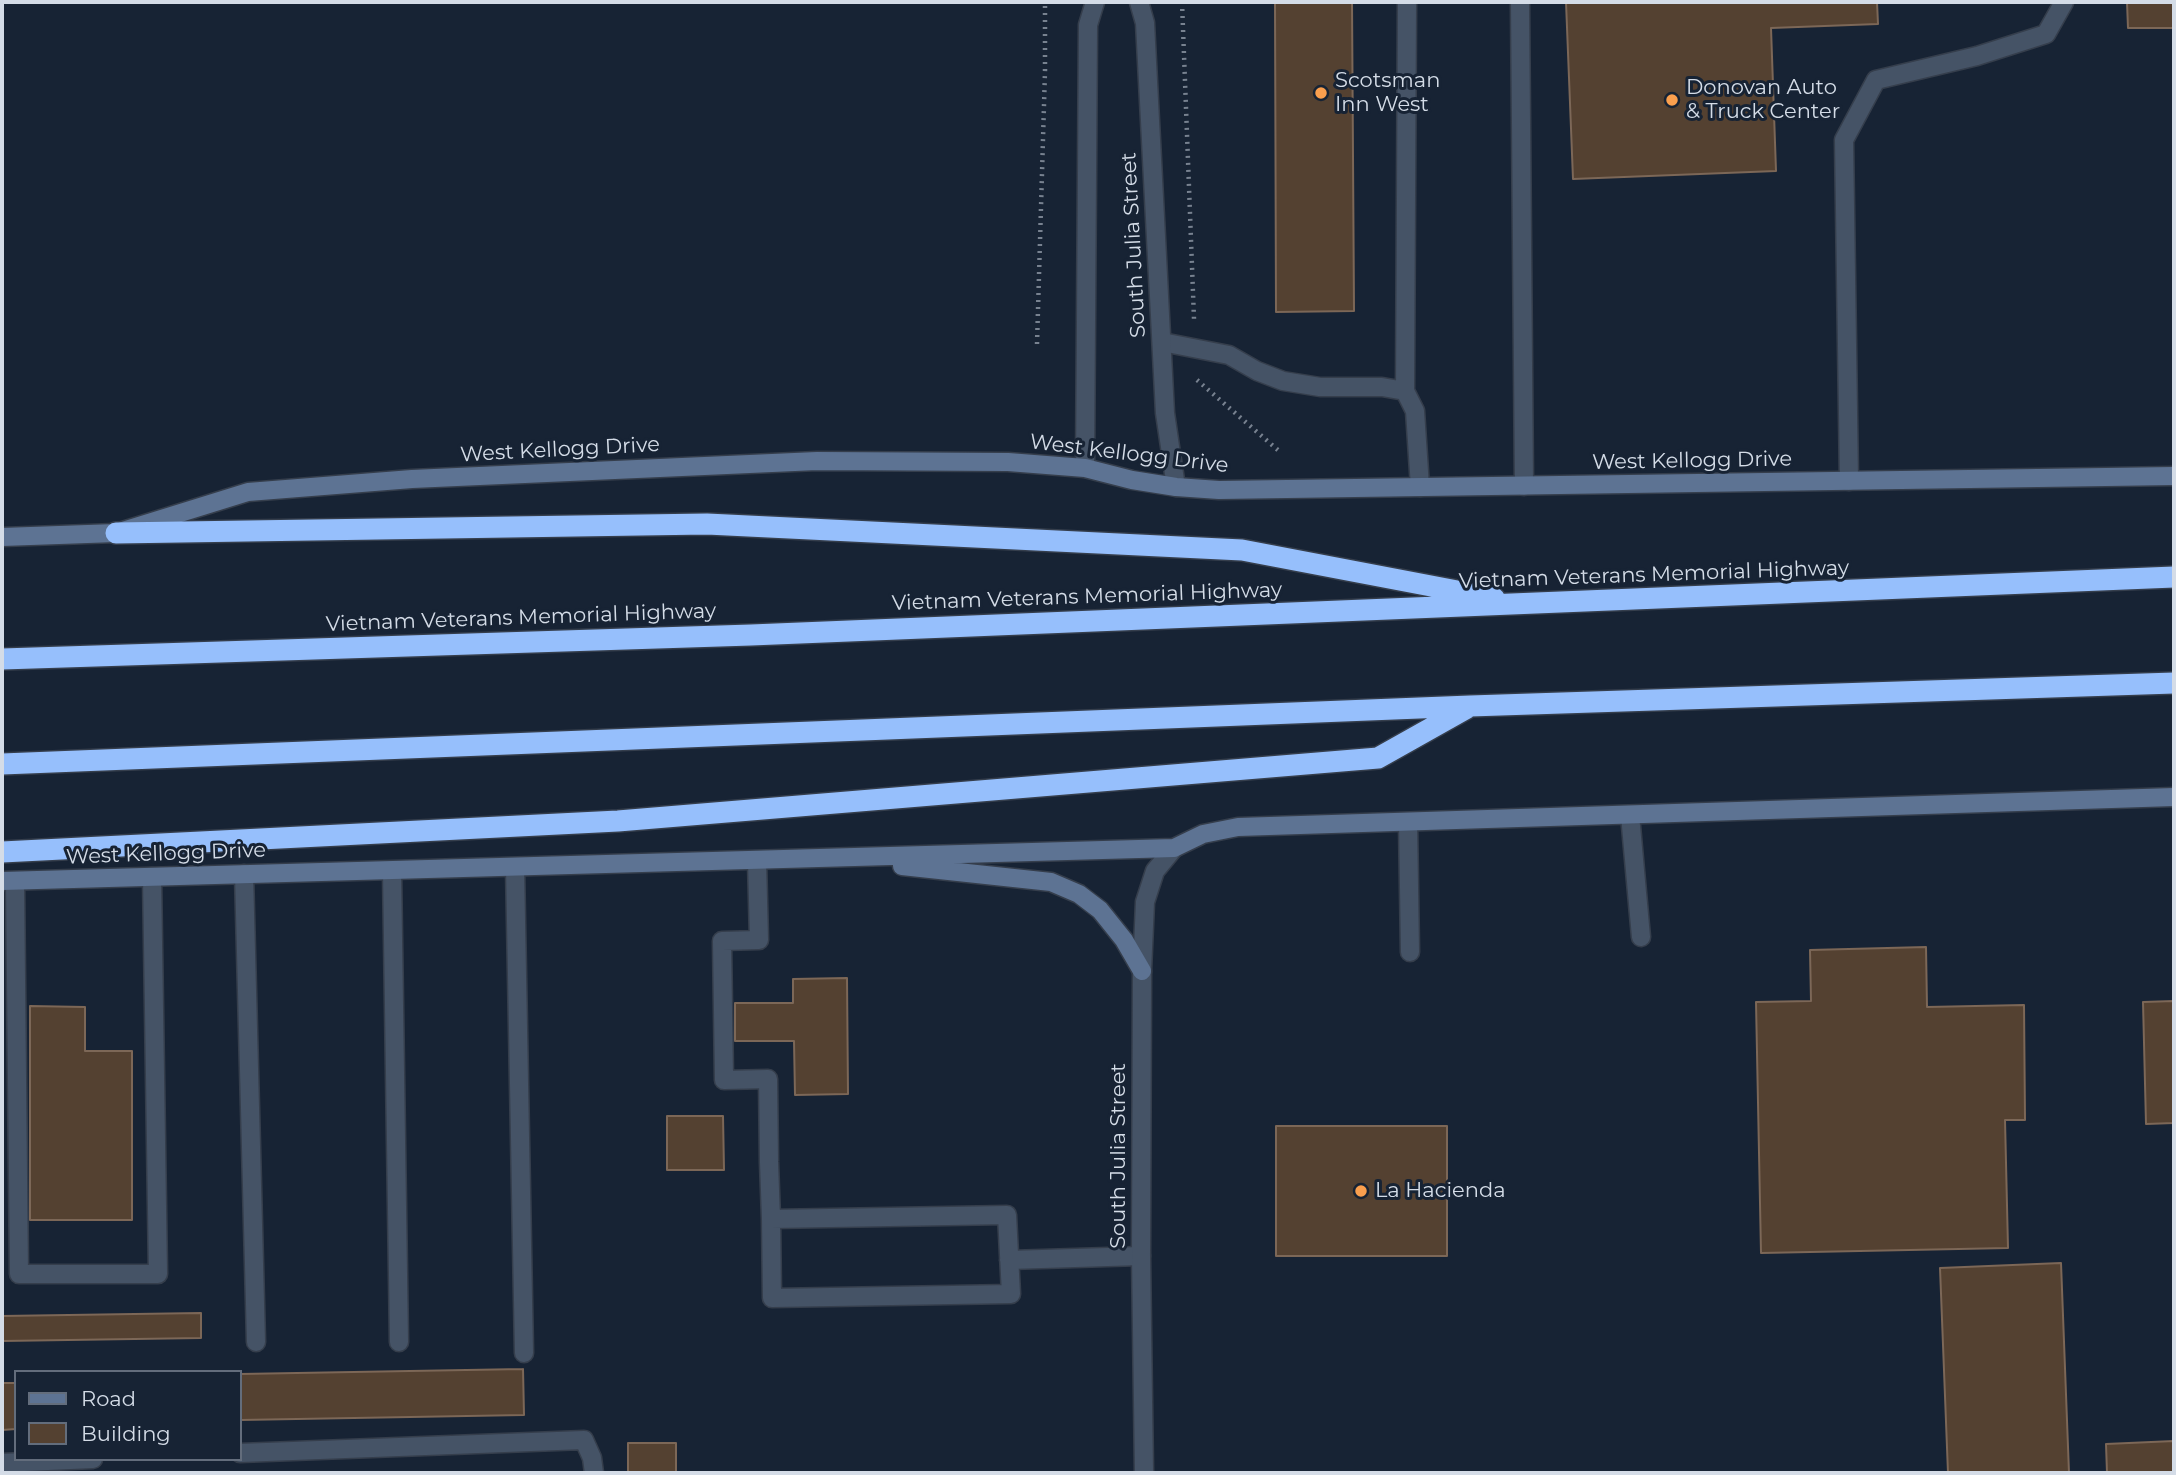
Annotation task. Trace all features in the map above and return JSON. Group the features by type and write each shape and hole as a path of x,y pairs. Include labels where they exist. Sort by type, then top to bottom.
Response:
{"highway":[{"path":"116,533 707,524 1242,550 1531,604"},
{"name":"Vietnam Veterans Memorial Highway","path":"2,659 751,635 2174,577"},
{"path":"2,764 1470,706 2174,683"},
{"path":"2,852 618,821 1378,758 1470,706"}],"main road":[{"name":"West Kellogg Drive","path":"2,537 116,533 248,492 412,479 817,461 1008,462 1085,468 1132,480 1219,490 2174,476"},
{"name":"West Kellogg Drive","path":"8,881 1174,848 1203,834 1238,827 2174,797"},
{"path":"840,859 1051,882 1079,894 1100,910 1124,940 1142,971"}],"street":[{"name":"South Julia Street","path":"1085,468 1088,25 1095,2"},
{"name":"South Julia Street","path":"1139,2 1145,23 1165,413 1176,487"},
{"path":"1407,2 1405,391 1415,411 1420,487"},
{"path":"1520,2 1524,486"},
{"path":"1849,481 1844,141 1876,80 1977,56 2046,34 2064,2"},
{"path":"1162,342 1228,355 1283,381 1320,387 1382,387 1405,391"},
{"path":"1630,815 1641,937"},
{"path":"1408,822 1410,952"},
{"name":"South Julia Street","path":"1144,1473 1142,971 1145,902 1155,871 1174,848"},
{"path":"757,861 759,940 722,941 724,1080 768,1079 772,1298 1012,1294 1007,1215 771,1219"},
{"path":"516,867 524,1353"},
{"path":"392,871 398,1342"},
{"path":"244,874 256,1342"},
{"path":"8,881 19,1274 158,1274 152,877"},
{"path":"1009,1260 1142,1256"},
{"path":"242,1453 584,1440 592,1458 594,1473"},
{"path":"2,1463 48,1461"}],"path":[{"path":"1037,344 1045,2"},
{"path":"1182,2 1197,381 1279,451"}],"building":[{"path":"1275,2 1352,2 1354,311 1276,312"},
{"name":"Donovan Auto & Truck Center","path":"1566,2 1877,2 1878,24 1771,28 1776,171 1573,179"},
{"path":"2127,2 2174,2 2174,28 2128,28"},
{"path":"1926,947 1927,1007 2024,1005 2025,1120 2005,1120 2008,1248 1761,1253 1756,1002 1811,1001 1810,950"},
{"path":"847,978 848,1094 795,1095 794,1041 735,1041 735,1003 793,1003 793,979"},
{"path":"2174,1001 2174,1123 2146,1124 2143,1002"},
{"path":"30,1006 85,1007 85,1051 132,1051 132,1220 30,1220"},
{"path":"667,1116 723,1116 724,1170 667,1170"},
{"name":"La Hacienda","path":"1276,1126 1447,1126 1447,1256 1276,1256"},
{"path":"2061,1263 2069,1473 1948,1473 1940,1268"},
{"path":"201,1313 201,1338 2,1341 2,1316"},
{"path":"523,1369 524,1415 242,1420 242,1374"},
{"path":"2,1383 14,1383 14,1429 2,1430"},
{"path":"2174,1441 2174,1473 2107,1473 2106,1444"},
{"path":"628,1443 676,1443 676,1473 628,1473"}],"place":[{"name":"Scotsman Inn West","path":"1321,93"},
{"name":"Donovan Auto & Truck Center","path":"1672,100"},
{"name":"La Hacienda","path":"1361,1191"}]}
